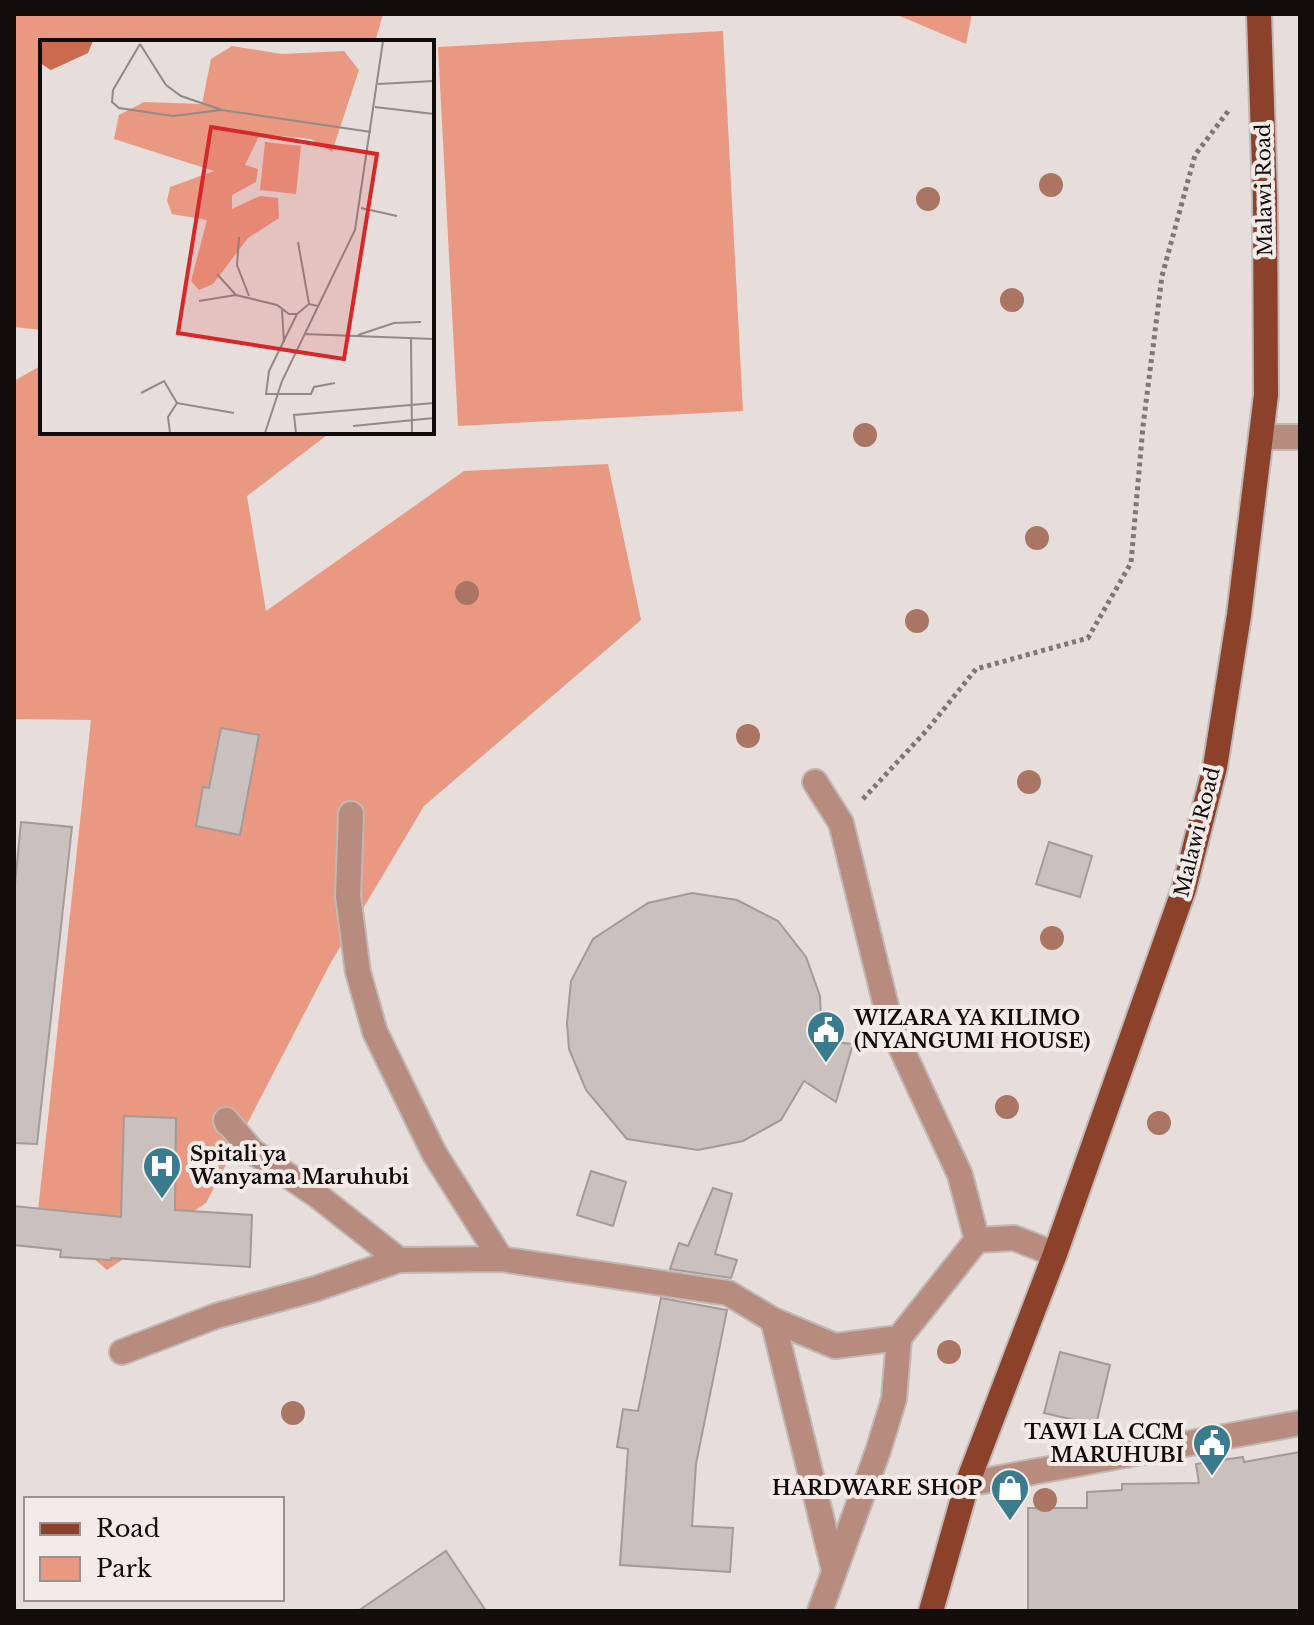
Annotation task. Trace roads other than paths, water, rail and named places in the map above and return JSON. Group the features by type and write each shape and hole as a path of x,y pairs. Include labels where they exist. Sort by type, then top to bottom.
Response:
{"main road":[{"name":"Malawi Road","path":"931,1611 967,1484 1055,1254 1184,889 1215,767 1239,615 1266,395 1259,14"}],"street":[{"path":"1261,437 1300,437"},
{"path":"815,782 841,823 891,1026 960,1175 977,1240"},
{"path":"351,814 348,896 358,972 375,1032 434,1153 501,1259"},
{"path":"227,1123 226,1120 252,1151 318,1196 399,1260"},
{"path":"820,1611 894,1399 899,1338 977,1240 1014,1238 1055,1254"},
{"path":"122,1352 216,1316 315,1289 399,1260 501,1259 728,1293 773,1320 835,1346 899,1338"},
{"path":"773,1320 834,1570"},
{"path":"967,1484 1300,1423"}],"place":[{"name":"WIZARA YA KILIMO (NYANGUMI HOUSE)","path":"826,1064"},
{"name":"Spitali ya Wanyama Maruhubi","path":"162,1200"},
{"name":"TAWI LA CCM MARUHUBI","path":"1212,1477"},
{"name":"HARDWARE SHOP","path":"1010,1522"}]}
